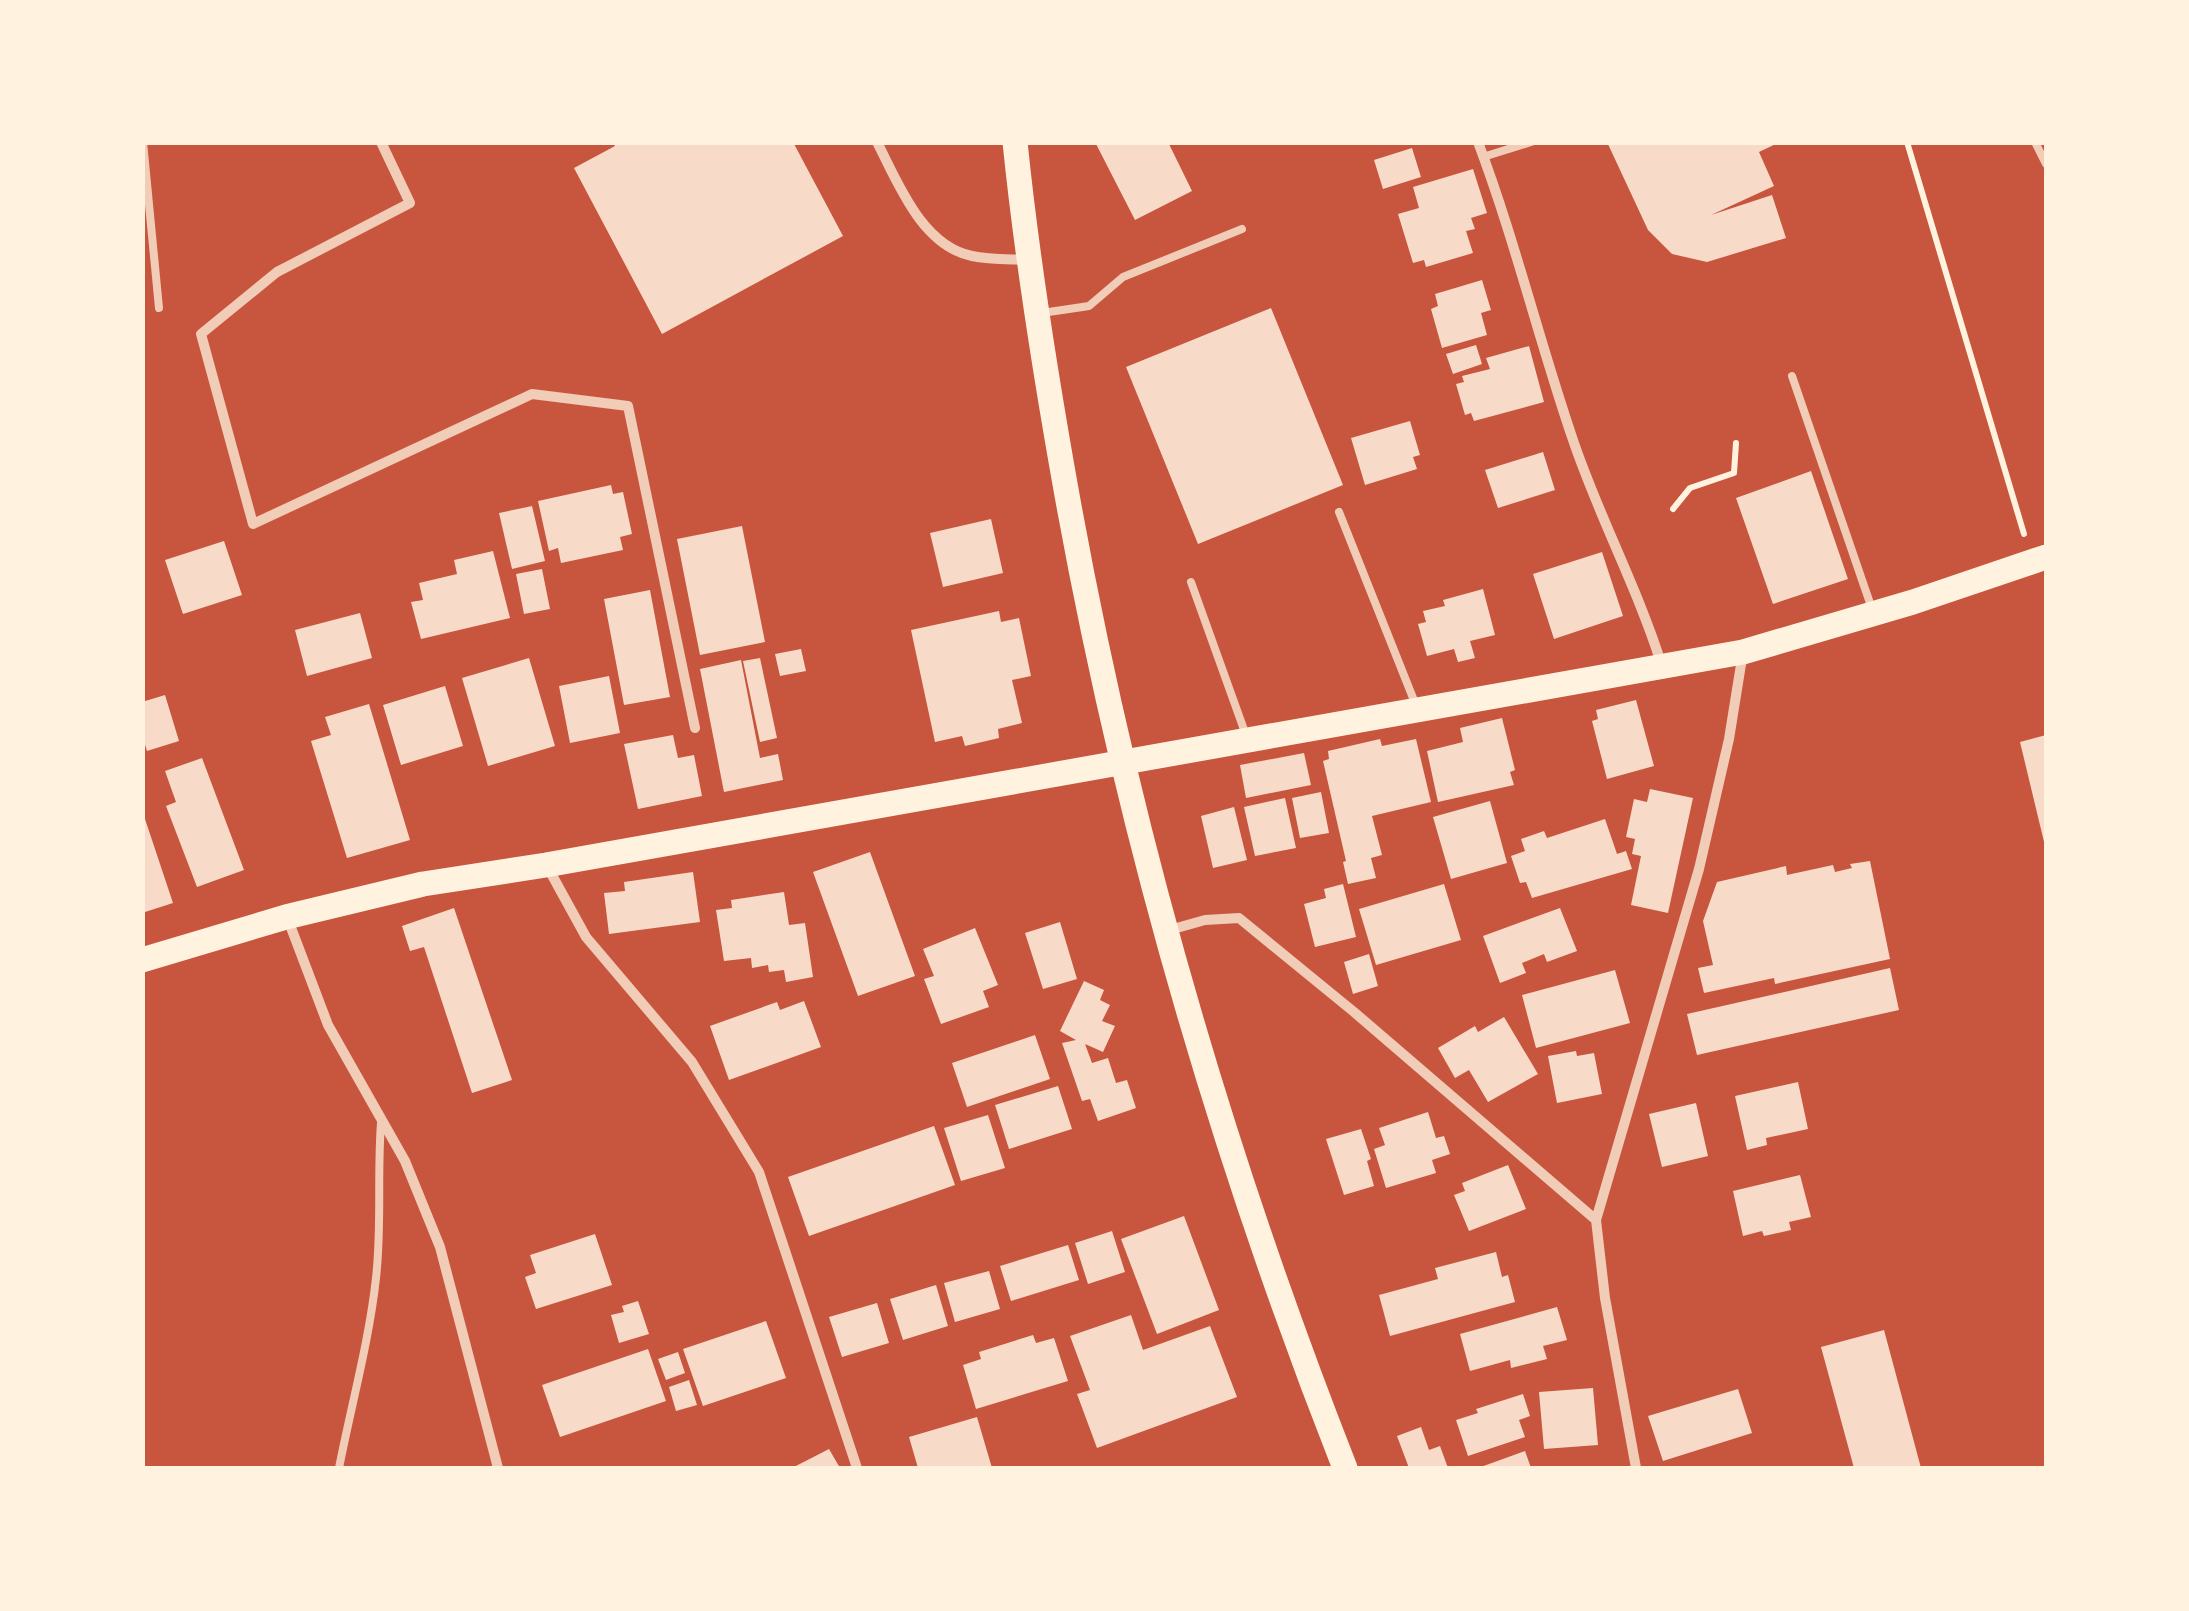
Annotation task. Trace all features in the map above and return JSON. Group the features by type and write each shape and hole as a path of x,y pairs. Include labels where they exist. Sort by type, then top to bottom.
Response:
{"main road":[{"path":"1016,142 1037,314 1086,600 1122,763 1208,1087 1345,1468"},
{"path":"142,960 286,916 424,884 546,866 1743,652 2046,557"}],"street":[{"path":"381,142 410,203 277,272 201,334 253,524 532,394 628,406 696,728"},
{"path":"878,142 900,188 938,239 970,256 1030,260"},
{"path":"1478,142 1519,257 1574,444 1648,622 1663,668"},
{"path":"1636,1468 1605,1298 1596,1220 1698,869 1729,739 1743,652"},
{"path":"546,866 586,937 692,1062 758,1172 857,1468"},
{"path":"286,916 328,1025 405,1162 440,1247 498,1468"},
{"path":"1166,931 1205,920 1239,918 1596,1220"}],"lane":[{"path":"143,142 159,308"},
{"path":"1484,156 1531,142"},
{"path":"2036,142 2046,164"},
{"path":"1037,314 1089,306 1123,277 1242,229"},
{"path":"1792,376 1874,614"},
{"path":"1340,512 1418,711"},
{"path":"1191,582 1248,741"},
{"path":"339,1468 376,1280 381,1123"}],"path":[{"path":"1906,142 2024,537"},
{"path":"1673,509 1690,488 1734,473 1736,443"}],"building":[{"path":"613,142 793,142 843,236 662,334 574,168 615,146"},
{"path":"1095,142 1168,142 1192,191 1135,220"},
{"path":"1607,142 1780,142 1759,152 1774,186 1711,215 1772,195 1786,238 1707,262 1672,254 1648,230"},
{"path":"1412,148 1421,177 1383,189 1374,160"},
{"path":"1473,169 1487,213 1471,218 1475,229 1466,231 1473,253 1426,267 1424,260 1413,263 1398,214 1419,208 1413,187"},
{"path":"1482,280 1491,310 1481,313 1487,335 1442,348 1431,309 1438,306 1435,294"},
{"path":"1271,308 1343,485 1198,544 1126,367"},
{"path":"1476,345 1482,364 1453,374 1446,354"},
{"path":"1529,346 1544,402 1474,421 1471,413 1465,415 1456,384 1464,382 1462,376 1490,369 1486,358"},
{"path":"1410,421 1420,455 1413,457 1417,469 1365,485 1351,438"},
{"path":"1543,452 1555,490 1498,508 1485,470"},
{"path":"1811,471 1848,579 1773,604 1736,498"},
{"path":"611,485 613,494 623,492 632,534 620,537 623,550 561,563 558,548 549,551 538,501"},
{"path":"532,506 545,561 512,569 499,513"},
{"path":"991,519 1003,573 943,587 930,533"},
{"path":"742,526 765,642 700,655 677,539"},
{"path":"224,541 242,595 183,614 165,560"},
{"path":"493,551 510,618 421,639 411,602 423,600 419,583 457,574 454,560"},
{"path":"1602,552 1623,616 1554,639 1533,574"},
{"path":"542,569 550,609 524,614 516,574"},
{"path":"1483,589 1495,635 1470,641 1475,658 1458,662 1454,649 1427,656 1418,624 1426,622 1423,611 1445,606 1443,600"},
{"path":"650,590 670,697 624,705 604,599"},
{"path":"999,611 1001,622 1019,618 1031,676 1012,680 1022,723 998,729 999,738 965,746 962,736 935,742 911,630"},
{"path":"360,613 372,658 307,676 295,630"},
{"path":"801,649 806,671 780,676 775,654"},
{"path":"529,658 555,746 488,766 462,678"},
{"path":"760,658 777,738 760,742 743,661"},
{"path":"741,660 760,758 778,754 783,780 724,792 700,669"},
{"path":"609,676 620,733 570,743 559,686"},
{"path":"445,686 463,746 401,765 383,705"},
{"path":"165,695 179,741 147,751 142,735 142,702"},
{"path":"1636,700 1654,766 1607,779 1592,721 1598,719 1596,710"},
{"path":"369,704 410,840 347,858 311,741 331,735 325,717"},
{"path":"1502,718 1515,770 1510,772 1514,785 1438,802 1427,751 1463,742 1460,728"},
{"path":"673,735 678,758 694,755 702,796 638,809 624,744"},
{"path":"2046,735 2046,845 2045,846 2020,742"},
{"path":"1380,739 1382,746 1416,739 1431,802 1372,816 1382,855 1371,858 1376,878 1348,884 1323,761 1329,759 1328,751"},
{"path":"1304,753 1311,785 1246,798 1240,765"},
{"path":"202,758 244,870 197,887 166,806 176,802 165,771"},
{"path":"1650,789 1693,798 1668,913 1631,905 1641,856 1632,854 1635,839 1626,837 1634,799 1647,802"},
{"path":"1321,792 1329,833 1300,838 1292,798"},
{"path":"1285,798 1296,848 1255,856 1244,807"},
{"path":"1490,801 1507,863 1451,879 1433,817"},
{"path":"1234,807 1247,860 1213,868 1201,816"},
{"path":"142,810 173,903 142,913"},
{"path":"1605,819 1617,854 1626,851 1632,869 1532,898 1526,882 1520,883 1511,856 1525,851 1521,839 1544,831 1547,838"},
{"path":"870,852 915,976 858,996 813,872"},
{"path":"1870,861 1890,959 1775,984 1774,978 1704,993 1698,968 1713,965 1703,921 1717,882 1786,866 1787,875 1833,865 1835,872 1852,868 1850,864"},
{"path":"693,872 700,922 609,934 604,893 625,891 624,882"},
{"path":"1343,884 1356,937 1315,947 1304,904 1326,898 1324,889"},
{"path":"1444,884 1461,940 1376,965 1359,909"},
{"path":"784,892 789,925 805,923 813,977 786,982 784,970 769,972 768,965 752,968 751,958 724,961 716,910 732,908 731,900"},
{"path":"454,908 512,1080 472,1093 424,947 410,951 402,926"},
{"path":"1560,908 1577,951 1547,962 1544,954 1522,963 1526,973 1500,983 1483,936"},
{"path":"1060,922 1077,979 1043,989 1025,933"},
{"path":"975,928 998,985 983,991 989,1007 941,1024 924,979 934,976 923,949"},
{"path":"1369,954 1378,986 1353,994 1344,962"},
{"path":"1890,968 1899,1010 1697,1055 1687,1014"},
{"path":"1615,970 1630,1023 1536,1048 1522,995"},
{"path":"1084,981 1104,990 1100,1000 1110,1005 1102,1021 1115,1026 1103,1052 1085,1044 1092,1063 1108,1058 1116,1083 1127,1080 1136,1108 1098,1121 1090,1099 1082,1101 1062,1043 1076,1040 1060,1031"},
{"path":"804,1001 821,1047 729,1080 710,1026 777,1002 780,1010"},
{"path":"1504,1017 1538,1074 1488,1102 1469,1070 1455,1078 1438,1048 1475,1026 1478,1032"},
{"path":"1035,1035 1050,1079 967,1107 952,1063"},
{"path":"1576,1051 1577,1056 1594,1053 1602,1094 1557,1103 1548,1056"},
{"path":"1798,1082 1808,1129 1766,1138 1767,1145 1747,1150 1735,1096"},
{"path":"1058,1086 1072,1129 1009,1149 995,1105"},
{"path":"1696,1103 1708,1156 1662,1167 1649,1114"},
{"path":"1428,1112 1436,1138 1444,1136 1450,1154 1432,1160 1436,1173 1386,1188 1374,1149 1385,1145 1379,1128"},
{"path":"988,1115 1005,1168 961,1181 944,1128"},
{"path":"934,1126 955,1185 809,1236 788,1177"},
{"path":"1361,1129 1371,1159 1367,1161 1374,1186 1344,1195 1326,1139"},
{"path":"1508,1165 1526,1209 1469,1231 1454,1195 1465,1191 1462,1183"},
{"path":"1800,1175 1811,1217 1789,1222 1791,1230 1743,1236 1733,1191"},
{"path":"1184,1216 1219,1310 1157,1334 1121,1239"},
{"path":"1112,1231 1125,1272 1088,1284 1075,1243"},
{"path":"595,1234 612,1285 536,1309 525,1277 536,1273 530,1255"},
{"path":"1068,1245 1079,1280 1011,1301 1000,1266"},
{"path":"1496,1252 1502,1277 1508,1275 1515,1302 1390,1336 1379,1295 1438,1279 1435,1268"},
{"path":"989,1271 1000,1309 955,1322 944,1283"},
{"path":"936,1285 948,1326 903,1340 890,1299"},
{"path":"638,1301 649,1334 619,1343 611,1315 624,1312 622,1306"},
{"path":"877,1303 889,1343 842,1357 829,1317"},
{"path":"1557,1307 1567,1340 1543,1346 1547,1359 1511,1368 1510,1360 1470,1371 1460,1334"},
{"path":"1131,1315 1143,1350 1210,1326 1237,1397 1097,1448 1077,1394 1090,1390 1070,1336"},
{"path":"766,1321 786,1378 703,1406 683,1349"},
{"path":"1884,1330 1921,1468 1854,1468 1821,1347"},
{"path":"1033,1335 1036,1343 1054,1338 1068,1381 976,1409 963,1365 981,1359 979,1352"},
{"path":"648,1349 666,1401 560,1437 542,1385"},
{"path":"678,1352 685,1373 666,1380 658,1359"},
{"path":"689,1380 697,1405 676,1411 669,1387"},
{"path":"1593,1388 1598,1445 1544,1449 1539,1392"},
{"path":"1738,1389 1752,1433 1663,1461 1648,1416"},
{"path":"1523,1394 1530,1416 1519,1420 1525,1437 1468,1456 1456,1420 1478,1413 1476,1409"},
{"path":"977,1417 992,1468 918,1468 909,1437"},
{"path":"1421,1427 1429,1450 1440,1446 1448,1468 1409,1468 1397,1436"},
{"path":"829,1449 840,1468 792,1468"},
{"path":"1525,1451 1531,1468 1478,1468"}]}
